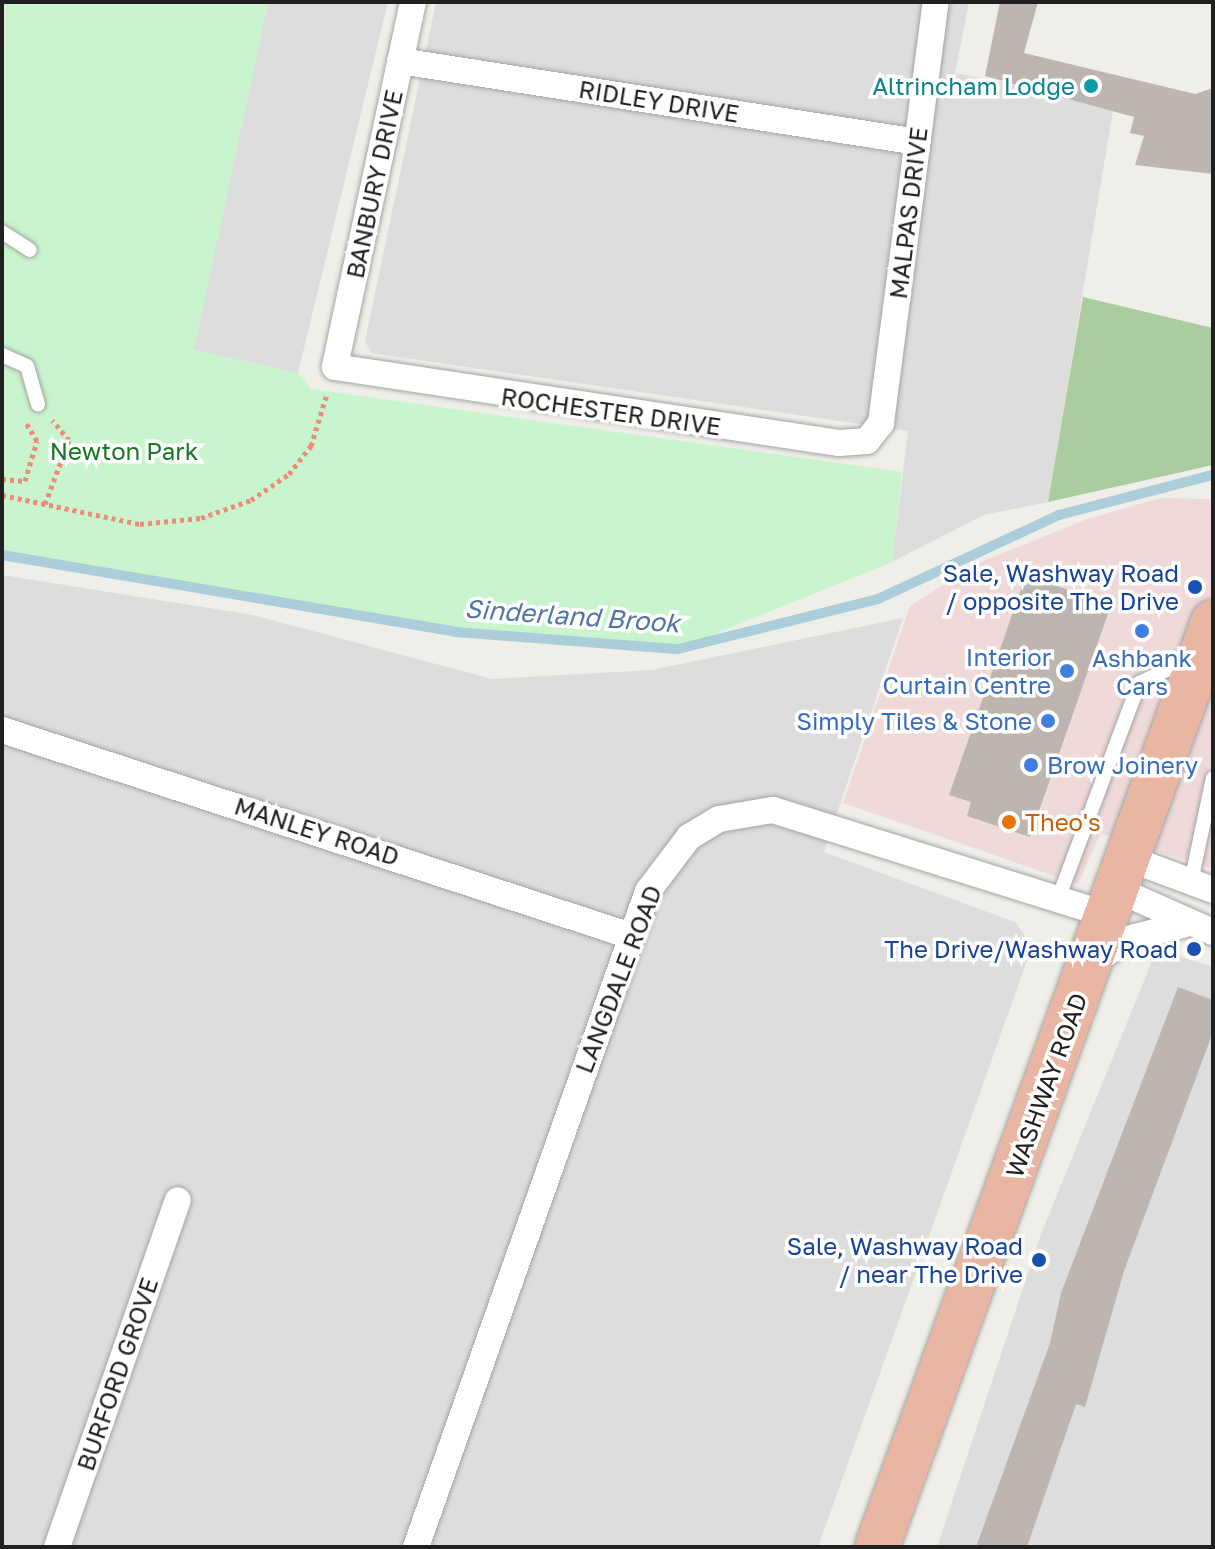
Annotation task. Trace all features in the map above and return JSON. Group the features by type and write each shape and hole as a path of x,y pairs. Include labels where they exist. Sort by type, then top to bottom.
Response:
{"highway":[{"name":"WASHWAY ROAD","path":"877,1547 1197,676 1213,622"}],"street":[{"name":"BANBURY DRIVE","path":"335,367 413,2"},
{"name":"MALPAS DRIVE","path":"881,423 936,2"},
{"name":"RIDLEY DRIVE","path":"400,61 918,142"},
{"name":"ROCHESTER DRIVE","path":"335,367 839,443 867,441 881,423"},
{"name":"MANLEY ROAD","path":"2,730 631,936"},
{"name":"LANGDALE ROAD","path":"416,1547 631,936 665,863 689,837 746,812 795,815 1058,899 1119,888"},
{"path":"1119,888 1202,886"},
{"path":"1119,888 1186,924 1213,932"},
{"path":"1091,964 1127,939 1186,924"},
{"name":"BURFORD GROVE","path":"57,1547 178,1200"}],"lane":[{"path":"2,232 30,250"},
{"path":"2,355 27,366 38,404"},
{"path":"1058,899 1139,683 1171,668 1197,676"},
{"path":"1202,886 1213,778"}],"path":[{"path":"2,495 140,524 201,518 251,500 289,474 311,446 335,367"},
{"path":"38,404 69,440 45,504"},
{"path":"2,479 25,481 37,441 20,414"}],"shaded area":[{"path":"268,2 388,2 298,373 193,350"},
{"path":"436,2 969,2 955,73 1114,104 1048,502 984,515 892,562 908,431 371,353 365,341"},
{"path":"1161,498 1213,499 1213,869 1101,833 1078,884 843,803 910,606 978,563 1087,519"},
{"path":"2,575 253,615 492,679 652,670 903,618 824,852 1015,922 1032,947 818,1547 2,1547"},
{"path":"1157,949 1213,967 1213,1547 937,1547 1041,1234"}],"green space":[{"name":"Newton Park","path":"5,2 268,2 194,350 298,373 311,389 902,472 892,562 678,649 455,632 2,555"},
{"path":"1083,297 1213,328 1213,465 1048,502"}],"building":[{"name":"Altrincham Lodge","path":"1000,2 1038,2 1024,53 1195,94 1213,88 1213,174 1135,165 1144,136 1130,133 1134,117 985,76"},
{"path":"1026,575 1111,605 1030,837 967,816 971,802 949,795"},
{"path":"1178,987 1213,1000 1213,1032 1124,1271 1085,1407 1076,1404 1027,1547 976,1547 1050,1343 1061,1293"}],"waterway":[{"name":"Sinderland Brook","path":"2,555 455,632 678,649 878,599 1059,515 1213,475"}],"place":[{"name":"Altrincham Lodge","path":"1091,86"},
{"name":"Sale, Washway Road / opposite The Drive","path":"1195,587"},
{"name":"Ashbank Cars","path":"1142,631"},
{"name":"Interior Curtain Centre","path":"1067,671"},
{"name":"Simply Tiles & Stone","path":"1048,721"},
{"name":"Brow Joinery","path":"1031,765"},
{"name":"Theo's","path":"1009,822"},
{"name":"The Drive/Washway Road","path":"1194,949"},
{"name":"Sale, Washway Road / near The Drive","path":"1039,1260"}]}
